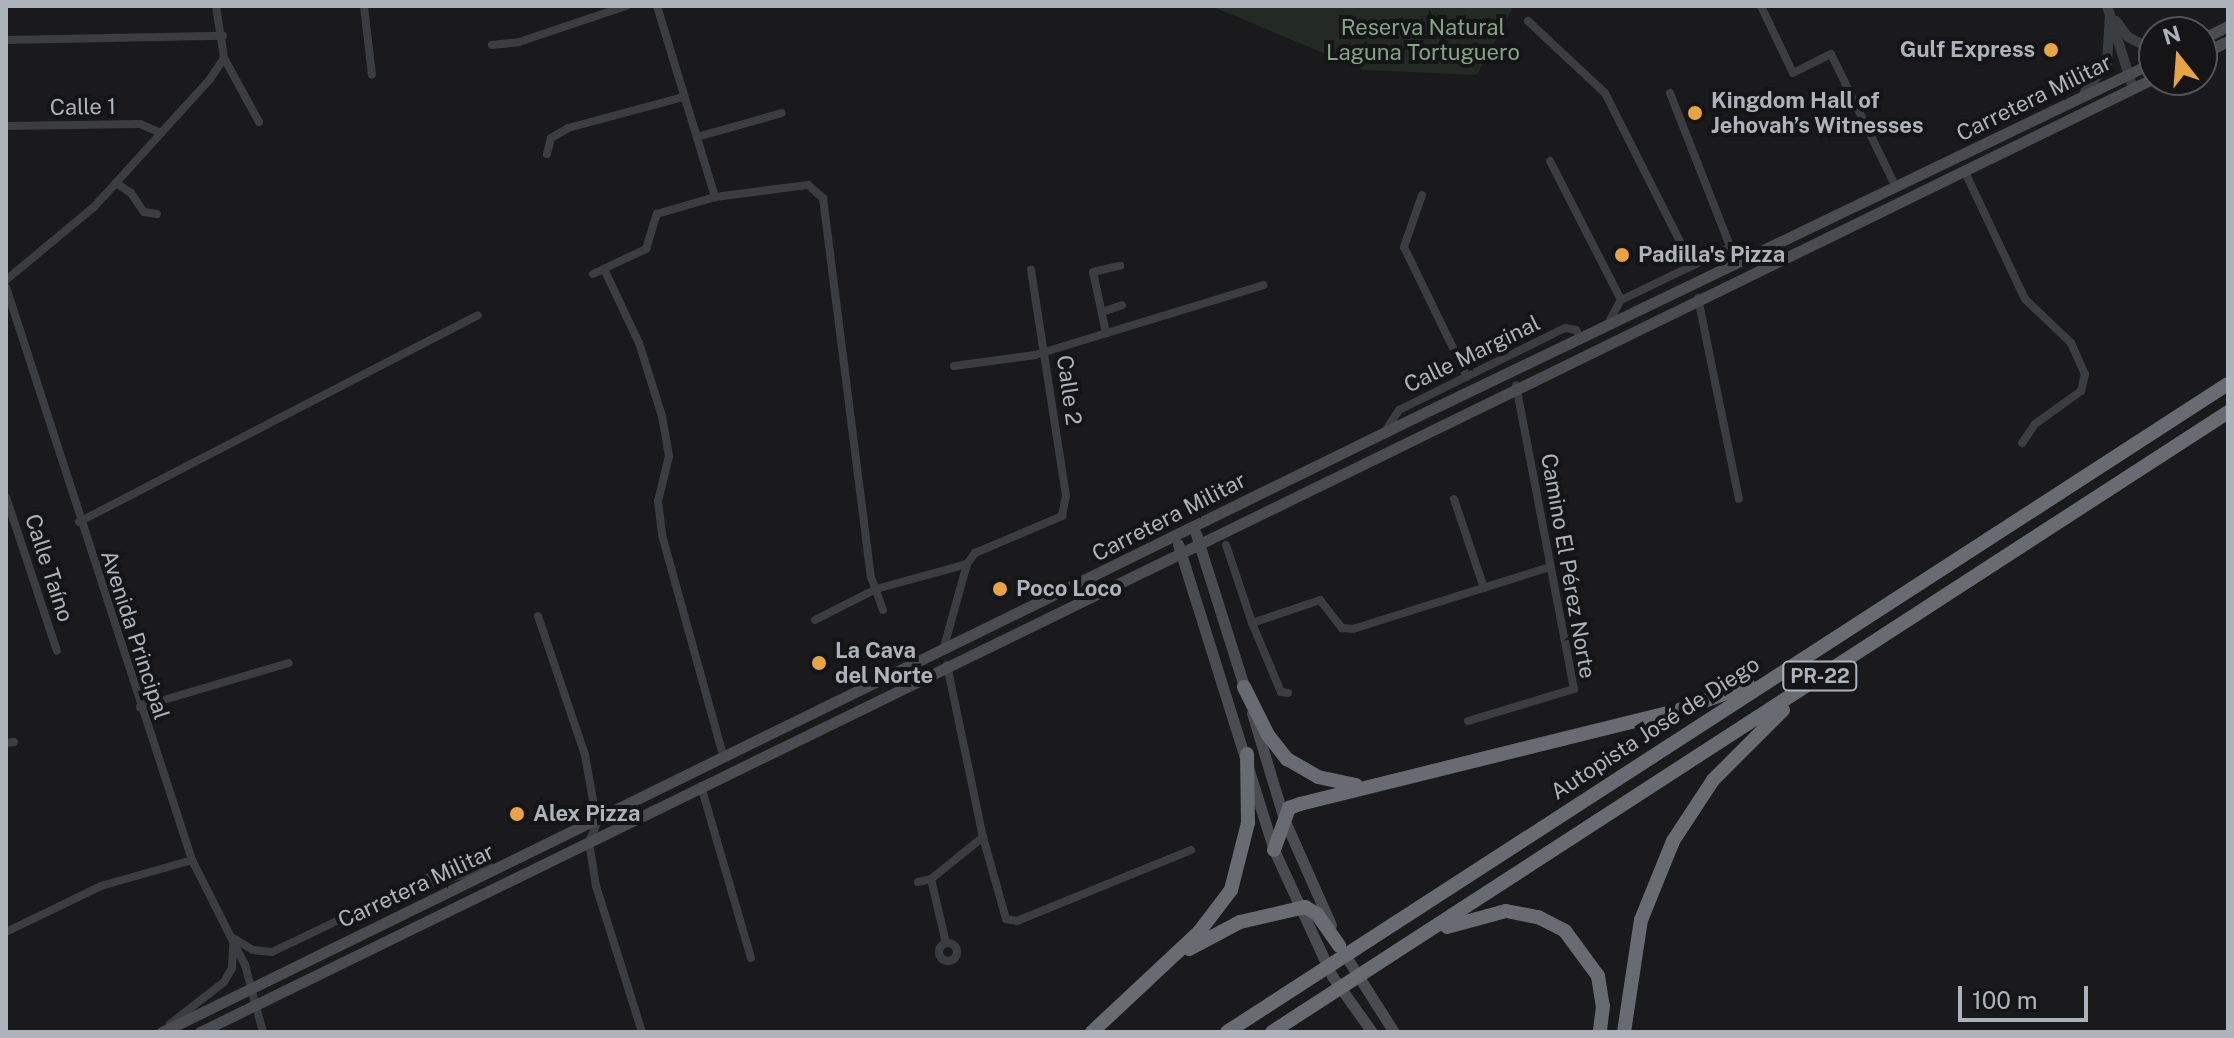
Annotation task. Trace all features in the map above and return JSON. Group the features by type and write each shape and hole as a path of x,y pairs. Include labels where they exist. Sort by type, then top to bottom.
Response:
{"highway":[{"name":"Autopista José de Diego","path":"1227,1032 2228,384"},
{"name":"PR-22","path":"1278,1030 2228,412"},
{"path":"1274,850 1289,808 1364,786 1677,711 1789,668"},
{"path":"1624,1032 1641,920 1673,841 1729,760 1810,683"},
{"path":"1244,687 1268,735 1287,759 1330,782 1364,786"},
{"path":"1092,1032 1215,914 1236,877 1248,823 1247,754"},
{"path":"1171,959 1240,922 1298,907 1313,910 1339,946"},
{"path":"1413,941 1488,913 1521,913 1553,924 1577,942 1598,976 1603,1006 1600,1032"}],"main road":[{"name":"Carretera Militar","path":"200,1032 701,786 1175,536 2138,70"},
{"name":"Carretera Militar","path":"160,1032 724,760 1199,540 2138,86"},
{"path":"1194,527 1284,819 1339,946 1394,1032"},
{"path":"1175,536 1247,754 1274,850 1332,976 1372,1032"}],"street":[{"path":"216,6 224,58 259,122"},
{"path":"364,6 372,75"},
{"path":"492,45 519,42 626,6"},
{"path":"657,6 715,197"},
{"path":"1761,6 1793,73 1831,54 1896,187"},
{"path":"2109,10 2128,37 2138,42"},
{"path":"2109,10 2133,88"},
{"path":"2077,100 2107,63 2109,10"},
{"path":"1528,21 1605,93 1692,265"},
{"path":"6,40 223,36"},
{"path":"6,280 83,218 224,58"},
{"path":"1670,93 1737,264"},
{"path":"547,154 551,138 568,128 684,97"},
{"path":"697,137 782,113"},
{"name":"Calle 1","path":"6,126 140,124 159,132"},
{"path":"1550,161 1621,300"},
{"path":"1964,170 2025,299 2071,343 2085,374 2081,391 2035,424 2022,443"},
{"path":"116,183 131,193 144,212 157,214"},
{"path":"593,274 646,249 657,214 715,197 808,185 823,198 876,589 883,610"},
{"path":"1422,195 1404,247 1467,377"},
{"path":"1607,328 1621,300 1729,248"},
{"path":"1106,333 1093,272 1120,266"},
{"path":"604,269 639,343 662,416 669,456 658,501 662,535 724,760"},
{"name":"Calle 2","path":"967,564 975,553 1062,516 1066,496 1031,270"},
{"path":"954,366 1046,352 1264,285"},
{"name":"Avenida Principal","path":"6,287 10,319 192,860 232,938 252,987 263,1032"},
{"path":"1698,297 1739,499"},
{"path":"1102,312 1122,305"},
{"path":"79,522 478,315"},
{"name":"Calle Marginal","path":"1384,433 1399,410 1565,328 1576,330 1581,340"},
{"name":"Camino El Pérez Norte","path":"1468,721 1572,693 1516,386"},
{"name":"Calle Taíno","path":"6,497 57,651"},
{"path":"1454,499 1484,588"},
{"path":"1226,545 1252,623 1281,692 1288,693"},
{"path":"815,620 876,589 967,564 942,660 983,837 1011,921 1191,850"},
{"path":"1252,623 1320,600 1342,628 1353,629 1550,567"},
{"path":"538,616 585,755 597,823 589,842 596,886 642,1032"},
{"path":"140,707 289,663"},
{"path":"701,786 751,958"},
{"path":"918,882 931,879 983,837"},
{"path":"232,938 253,950 272,952 469,858 492,868"},
{"path":"6,932 101,886 192,860"},
{"path":"390,895 513,863"},
{"path":"931,879 946,943"},
{"path":"160,1032 224,982 234,957 232,938"}],"green space":[{"name":"Reserva Natural Laguna Tortuguero","path":"1211,6 1514,6 1477,75 1364,70"}],"place":[{"name":"Gulf Express","path":"2051,50"},
{"name":"Kingdom Hall of Jehovah’s Witnesses","path":"1695,113"},
{"name":"Padilla's Pizza","path":"1622,255"},
{"name":"Poco Loco","path":"1000,589"},
{"name":"La Cava del Norte","path":"819,663"},
{"name":"Alex Pizza","path":"517,814"}]}
